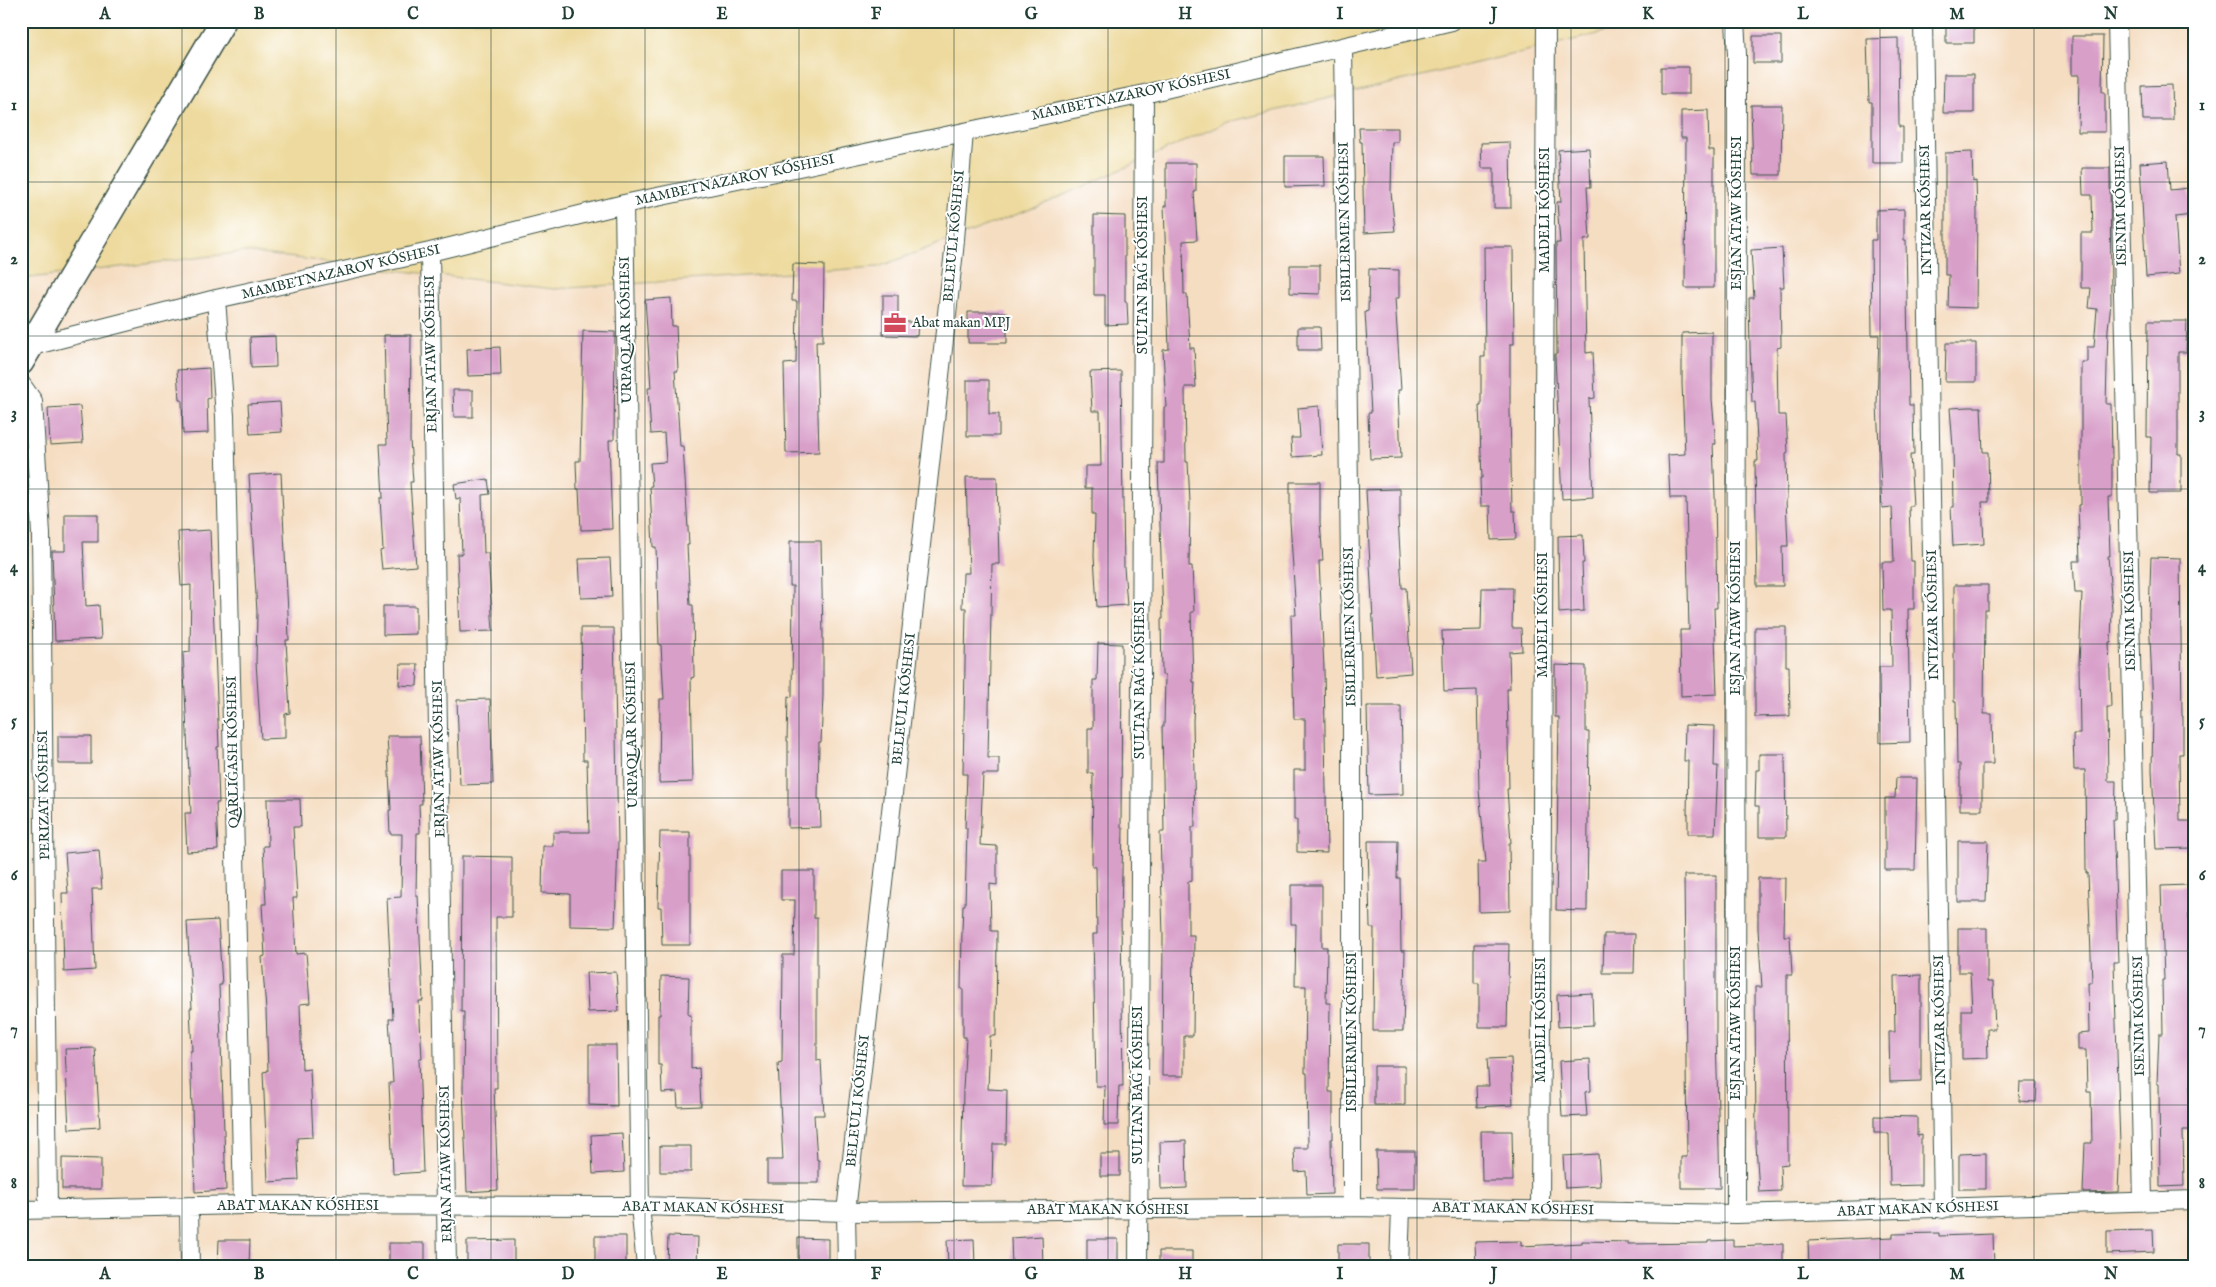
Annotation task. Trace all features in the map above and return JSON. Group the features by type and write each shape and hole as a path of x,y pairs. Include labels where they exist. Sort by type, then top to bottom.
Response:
{"street":[{"path":"24,352 223,21"},
{"name":"MAMBETNAZAROV KÓSHESI","path":"24,352 216,300 430,252 624,204 1144,94 1452,21"},
{"name":"MADELI KÓSHESI","path":"1540,1209 1546,21"},
{"name":"ESJAN ATAW KÓSHESI","path":"1734,21 1737,54 1736,1214"},
{"name":"INTIZAR KÓSHESI","path":"1923,21 1943,1209"},
{"name":"ISENIM KÓSHESI","path":"2117,21 2143,1201"},
{"name":"ISBILERMEN KÓSHESI","path":"1342,47 1352,712 1352,1207"},
{"name":"SULTAN BAǴ KÓSHESI","path":"1138,1266 1144,94"},
{"name":"BELEULI KÓSHESI","path":"846,1266 846,1212 952,271 964,132"},
{"name":"URPAQLAR KÓSHESI","path":"624,204 640,1206 646,1266"},
{"name":"ERJAN ATAW KÓSHESI","path":"430,252 447,1266"},
{"path":"216,300 225,416 244,1205"},
{"name":"PERIZAT KÓSHESI","path":"21,384 33,401 41,534 48,1209"},
{"name":"ABAT MAKAN KÓSHESI","path":"21,1210 244,1205 640,1206 846,1212 1352,1207 1736,1214 2195,1200"},
{"path":"189,1206 190,1266"},
{"path":"1398,1266 1401,1208"}],"sand":[{"path":"21,21 1653,21 1228,122 1039,206 878,267 554,289 245,252 21,279"}],"building":[{"path":"1946,21 1974,21 1974,43 1946,43"},
{"path":"1753,36 1781,36 1781,63 1753,63"},
{"path":"2072,36 2103,36 2102,92 2105,92 2105,132 2078,132 2079,75 2072,75"},
{"path":"1898,38 1899,127 1903,127 1903,163 1872,163 1872,102 1869,102 1867,39"},
{"path":"1661,67 1689,67 1689,94 1661,94"},
{"path":"1944,74 1974,74 1974,113 1943,113"},
{"path":"2172,85 2173,120 2143,120 2142,86"},
{"path":"1751,105 1782,105 1781,175 1753,175"},
{"path":"1708,110 1709,150 1714,150 1714,288 1685,288 1686,138 1681,138 1681,111"},
{"path":"1359,128 1398,128 1398,142 1392,142 1391,192 1395,231 1364,233 1362,142 1360,142"},
{"path":"1510,142 1511,208 1494,208 1494,168 1482,168 1481,143"},
{"path":"1589,148 1591,187 1587,187 1590,239 1584,240 1586,353 1593,352 1595,398 1589,399 1593,497 1562,499 1555,357 1555,354 1557,354 1556,243 1560,243 1557,202 1561,202 1558,150"},
{"path":"1972,152 1973,182 1976,181 1977,213 1976,308 1948,307 1949,275 1945,275 1945,153"},
{"path":"1285,156 1324,156 1325,186 1285,187"},
{"path":"2168,161 2170,190 2189,188 2192,215 2175,217 2179,274 2146,277 2140,163"},
{"path":"1166,163 1196,163 1196,192 1194,192 1197,240 1183,241 1184,294 1187,294 1190,348 1194,348 1196,387 1185,387 1186,462 1188,462 1190,503 1189,566 1192,566 1194,612 1191,612 1193,682 1195,682 1193,721 1195,827 1192,827 1192,881 1188,882 1188,935 1194,935 1193,1036 1184,1036 1184,1076 1162,1076 1163,936 1160,832 1164,832 1162,726 1164,726 1165,675 1162,675 1161,619 1163,619 1158,463 1164,463 1164,407 1166,407 1163,350 1169,349 1164,206 1166,206"},
{"path":"2082,168 2110,168 2111,303 2108,329 2106,404 2111,404 2112,497 2108,497 2110,556 2108,556 2112,610 2111,642 2109,642 2111,707 2107,707 2108,781 2116,781 2115,820 2113,820 2118,962 2114,962 2120,1145 2118,1192 2083,1193 2085,1143 2092,1143 2091,1092 2087,1092 2086,1050 2078,1050 2078,1034 2089,1033 2088,982 2092,982 2088,873 2086,873 2085,770 2074,770 2073,734 2080,734 2079,664 2082,593 2075,593 2073,561 2080,561 2078,505 2081,505 2081,362 2087,362 2087,347 2094,347 2097,309 2089,308 2091,288 2081,288 2081,233 2093,233 2092,195 2083,195"},
{"path":"1904,209 1909,405 1913,405 1914,455 1910,455 1913,506 1909,506 1911,561 1914,561 1914,609 1908,609 1910,742 1880,743 1879,667 1892,667 1891,610 1883,610 1882,562 1894,562 1892,507 1882,508 1877,405 1879,335 1872,335 1871,240 1876,240 1876,210"},
{"path":"1094,215 1125,216 1125,302 1127,302 1128,324 1105,325 1105,295 1094,295"},
{"path":"1484,247 1513,247 1514,344 1510,344 1510,410 1512,511 1515,511 1516,539 1491,540 1490,506 1481,506 1480,478 1482,478 1479,406 1481,406 1481,357 1485,357"},
{"path":"1782,248 1784,287 1780,287 1781,347 1777,348 1778,415 1786,415 1788,546 1782,546 1783,586 1757,586 1755,461 1758,461 1755,402 1752,402 1750,348 1749,298 1754,298 1751,250"},
{"path":"793,264 824,265 823,341 816,341 819,452 786,453 784,364 796,363 797,301 792,301"},
{"path":"1290,265 1320,265 1320,294 1290,293"},
{"path":"1369,269 1399,270 1399,298 1395,298 1401,390 1398,390 1401,458 1370,459 1368,413 1371,413 1365,312 1368,311"},
{"path":"883,295 898,295 898,322 918,322 917,336 883,335"},
{"path":"671,298 672,326 676,326 678,371 675,371 680,446 683,446 689,545 687,545 690,605 693,605 694,677 691,678 693,782 659,783 660,699 664,699 661,645 659,645 656,547 653,547 650,463 666,462 664,433 651,434 648,388 651,388 645,300"},
{"path":"968,312 1007,312 1007,343 968,343"},
{"path":"2148,321 2187,321 2186,352 2178,352 2178,454 2181,454 2181,493 2150,493 2151,437 2147,437"},
{"path":"1298,327 1320,327 1321,350 1298,350"},
{"path":"583,331 615,332 614,440 609,440 612,529 581,530 576,461 580,461"},
{"path":"1712,332 1712,399 1716,444 1713,444 1717,608 1714,608 1717,694 1681,696 1680,630 1689,630 1686,498 1670,498 1668,455 1685,454 1682,333"},
{"path":"384,335 411,335 410,440 413,482 410,482 416,566 382,569 380,551 383,550 380,498 383,498 380,444 387,444"},
{"path":"275,336 276,367 251,368 250,337"},
{"path":"1946,343 1976,343 1976,382 1945,382"},
{"path":"500,347 501,375 468,376 467,349"},
{"path":"209,368 210,398 207,399 208,433 183,434 182,400 179,400 177,370"},
{"path":"1121,371 1124,567 1127,605 1097,607 1094,556 1095,515 1092,515 1092,488 1085,488 1085,466 1101,466 1100,411 1092,411 1090,372"},
{"path":"967,380 989,380 989,414 999,414 999,436 967,436"},
{"path":"453,390 473,390 473,417 454,417"},
{"path":"280,402 282,432 250,434 248,404"},
{"path":"80,406 83,443 50,445 48,408"},
{"path":"1319,406 1322,455 1292,457 1291,438 1300,438 1298,408"},
{"path":"1981,407 1983,452 1988,452 1989,502 1982,502 1984,544 1953,546 1951,507 1954,507 1953,447 1950,408"},
{"path":"281,473 288,613 289,640 286,640 290,713 285,714 285,738 261,739 256,662 257,612 249,475"},
{"path":"966,477 997,477 999,564 992,564 988,758 999,758 999,774 983,774 980,845 997,846 997,885 990,884 991,931 997,931 996,1036 990,1036 988,1089 1007,1090 1006,1144 993,1144 992,1186 961,1186 966,1037 963,1037 963,989 961,989 967,828 965,828 967,774 963,774 966,608 962,608 963,573 969,573"},
{"path":"488,479 490,494 482,495 484,553 488,553 493,631 460,632 457,554 462,554 460,498 456,499 454,484"},
{"path":"1290,482 1320,482 1320,522 1323,561 1319,561 1324,669 1327,853 1297,852 1297,820 1294,820 1294,770 1305,770 1305,719 1294,719 1291,615 1296,615 1290,521"},
{"path":"1400,489 1400,518 1398,518 1402,588 1406,588 1411,673 1376,676 1366,490"},
{"path":"65,514 98,514 98,542 83,542 86,606 99,605 101,639 55,641 52,551 65,551"},
{"path":"210,530 219,747 217,747 219,803 216,803 218,850 187,852 185,813 191,813 183,653 190,652 191,585 181,586 178,532"},
{"path":"1583,535 1584,611 1559,613 1558,536"},
{"path":"790,541 821,541 823,695 821,742 819,742 818,799 820,799 821,827 788,828 787,741 788,696 792,697 793,586 790,586"},
{"path":"2151,557 2180,558 2183,754 2179,754 2180,821 2191,821 2192,848 2156,849 2152,770 2153,707 2149,615"},
{"path":"610,558 612,597 581,598 579,559"},
{"path":"1954,585 1988,585 1988,610 1985,610 1984,714 1992,714 1993,764 1982,764 1982,810 1960,810 1960,764 1957,764 1956,702 1954,702"},
{"path":"1482,588 1513,588 1512,628 1521,628 1522,651 1509,652 1510,689 1507,689 1509,789 1507,789 1511,843 1509,843 1510,911 1479,912 1478,862 1486,862 1479,790 1477,690 1444,691 1442,631 1481,630"},
{"path":"383,606 416,606 416,634 383,635"},
{"path":"1755,627 1786,627 1786,666 1789,666 1790,716 1755,717"},
{"path":"581,628 614,628 618,844 615,927 570,926 570,894 542,893 543,846 553,846 553,832 589,832 587,760 583,760"},
{"path":"1098,643 1122,644 1121,828 1123,828 1121,916 1123,1086 1119,1086 1118,1125 1104,1125 1105,1086 1096,1086 1093,934 1097,934 1096,867 1092,866 1093,773 1088,773 1088,728 1093,728 1093,680 1097,680"},
{"path":"400,664 418,664 417,686 399,685"},
{"path":"1555,665 1586,666 1586,732 1589,732 1587,911 1556,910 1559,717 1555,717"},
{"path":"490,699 493,784 460,785 457,700"},
{"path":"1367,706 1401,706 1403,794 1369,795"},
{"path":"1685,725 1715,726 1714,766 1718,766 1715,834 1688,834 1688,761 1684,761"},
{"path":"58,736 91,736 91,764 58,764"},
{"path":"387,736 420,736 422,804 419,804 420,833 417,833 416,896 418,896 423,1001 419,1001 422,1059 419,1059 423,1172 393,1174 389,1083 393,1083 389,1019 393,1019 387,898 401,897 402,834 390,834 389,810 391,810"},
{"path":"1759,754 1785,754 1786,837 1759,837 1759,806 1755,806 1756,770 1759,770"},
{"path":"1896,778 1917,778 1915,870 1885,870 1885,798 1895,798"},
{"path":"267,799 300,799 301,827 293,827 297,898 293,898 296,954 306,953 310,1003 300,1004 302,1070 310,1069 313,1137 297,1138 299,1180 268,1182 263,1072 268,1071 262,957 265,956 262,904 266,904 263,846 268,846"},
{"path":"660,832 690,832 690,945 662,945 661,907 658,907"},
{"path":"1368,841 1398,841 1397,878 1400,878 1401,951 1405,951 1403,1031 1373,1031 1374,928 1370,928"},
{"path":"1958,841 1988,841 1986,902 1958,902"},
{"path":"99,850 102,889 92,889 95,970 64,972 62,893 68,893 65,853"},
{"path":"462,856 512,857 512,917 496,917 497,1088 494,1088 498,1190 467,1192 463,1088 464,1012 461,1012"},
{"path":"781,871 814,871 814,918 817,918 817,1061 821,1060 824,1115 814,1115 817,1160 819,1160 819,1183 767,1183 767,1160 783,1160 778,1063 782,1062 783,955 794,955 795,900 781,900"},
{"path":"1684,875 1716,875 1716,1034 1720,1188 1681,1188 1681,1157 1687,1157"},
{"path":"1758,878 1785,878 1784,936 1790,936 1792,975 1787,975 1788,1164 1780,1165 1781,1191 1759,1192 1756,1144 1755,987 1762,987 1758,929"},
{"path":"1291,885 1322,885 1322,947 1327,947 1326,1003 1330,1003 1329,1092 1333,1092 1333,1139 1331,1139 1332,1194 1307,1195 1306,1171 1295,1172 1294,1148 1308,1148 1307,1073 1305,1073 1306,986 1295,986 1296,924 1291,924"},
{"path":"2188,885 2189,925 2191,925 2194,974 2189,974 2190,1035 2194,1035 2192,1085 2190,1085 2191,1130 2183,1130 2184,1186 2160,1187 2159,1084 2157,1084 2159,1034 2163,1034 2162,980 2164,980 2161,886"},
{"path":"218,920 222,985 219,985 226,1190 195,1192 190,1051 192,1051 190,1008 192,1008 187,922"},
{"path":"1958,928 1987,928 1987,982 1993,982 1995,1029 1987,1029 1988,1058 1962,1059 1962,1010 1972,1010 1970,972 1958,972"},
{"path":"1604,934 1635,934 1634,973 1603,973"},
{"path":"1474,944 1509,944 1507,1027 1479,1027 1479,983 1474,983"},
{"path":"616,972 619,1011 588,1012 586,973"},
{"path":"1921,975 1921,1081 1890,1082 1889,1032 1895,1032 1894,976"},
{"path":"661,976 689,977 688,1015 691,1015 691,1069 699,1068 701,1106 678,1107 677,1092 662,1093 661,1065 658,1065 658,1015 660,1015"},
{"path":"1592,993 1593,1025 1558,1027 1557,995"},
{"path":"589,1045 616,1045 617,1106 589,1105"},
{"path":"95,1048 100,1127 69,1129 65,1049"},
{"path":"1511,1058 1513,1105 1477,1107 1476,1086 1489,1086 1487,1059"},
{"path":"1590,1059 1591,1091 1585,1092 1587,1116 1562,1117 1559,1061"},
{"path":"1374,1066 1405,1066 1405,1105 1374,1105"},
{"path":"2020,1082 2037,1082 2036,1102 2019,1101"},
{"path":"1874,1116 1917,1117 1917,1136 1921,1135 1921,1185 1890,1186 1889,1133 1874,1133"},
{"path":"1481,1131 1512,1131 1513,1181 1482,1181"},
{"path":"622,1133 624,1172 593,1174 591,1135"},
{"path":"1186,1141 1187,1188 1161,1189 1160,1142"},
{"path":"660,1146 691,1146 691,1172 660,1172"},
{"path":"1376,1151 1415,1151 1415,1189 1377,1189"},
{"path":"1986,1153 1986,1189 1959,1189 1959,1154"},
{"path":"1100,1154 1120,1154 1120,1176 1100,1176"},
{"path":"1598,1154 1600,1186 1565,1188 1563,1156"},
{"path":"62,1158 101,1159 101,1189 62,1189"},
{"path":"2153,1230 2154,1252 2107,1254 2107,1231"},
{"path":"1939,1233 1939,1236 1993,1234 1994,1266 1894,1266 1894,1263 1809,1266 1808,1241 1893,1237 1893,1234"},
{"path":"595,1236 626,1236 626,1266 595,1266"},
{"path":"668,1236 698,1237 697,1266 667,1266"},
{"path":"1042,1236 1043,1266 1012,1266 1011,1238"},
{"path":"798,1238 828,1239 828,1266 798,1266"},
{"path":"974,1239 975,1266 948,1266 947,1240"},
{"path":"1087,1239 1118,1239 1118,1266 1087,1266"},
{"path":"219,1240 250,1240 249,1266 218,1266"},
{"path":"514,1240 514,1266 467,1266 467,1241"},
{"path":"1733,1240 1733,1246 1783,1244 1783,1266 1476,1266 1475,1242 1521,1241 1521,1246 1582,1243 1582,1241 1628,1242 1628,1244 1708,1243 1708,1241"},
{"path":"389,1243 425,1243 425,1266 389,1266"},
{"path":"1338,1244 1369,1244 1369,1266 1338,1266"},
{"path":"1159,1251 1192,1251 1192,1266 1159,1266"}],"place":[{"name":"Abat makan MPJ","path":"895,323"}]}
